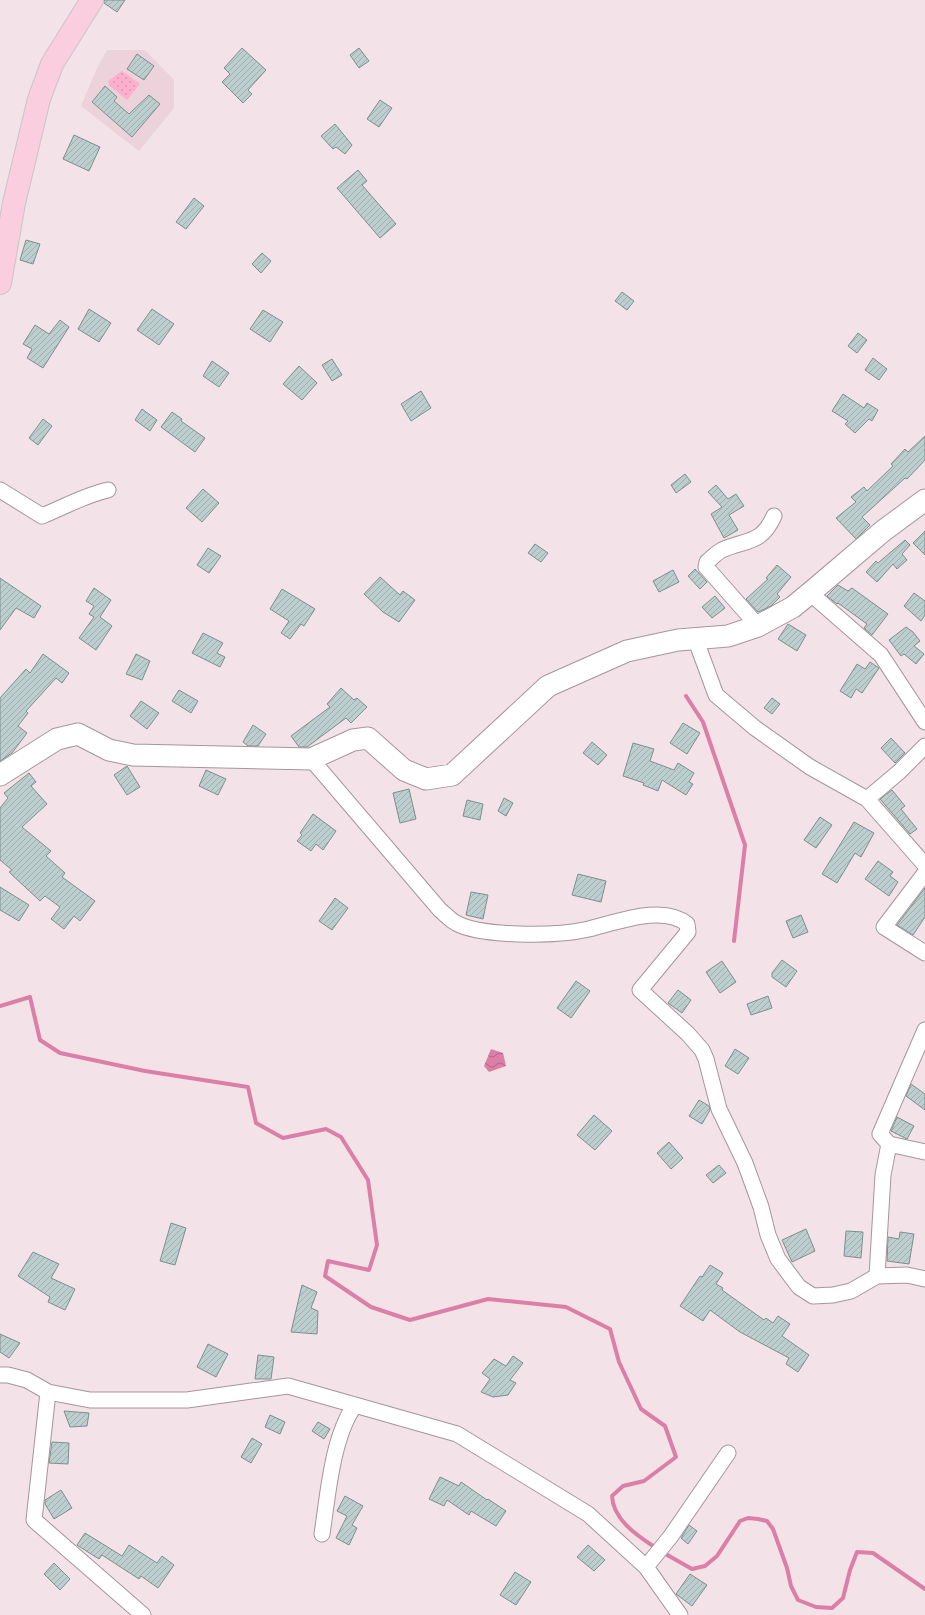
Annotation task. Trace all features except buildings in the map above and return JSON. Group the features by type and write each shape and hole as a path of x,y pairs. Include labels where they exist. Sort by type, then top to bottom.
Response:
{"main road":[{"path":"0,283 14,204 39,99 52,64 92,0"},
{"path":"0,775 56,739 78,734 109,750 133,755 310,759 353,740 368,738 404,770 426,779 452,775 548,686 627,651 695,638 728,636 758,626 793,607 874,539 925,500"}],"street":[{"path":"0,490 42,516 71,505 92,493 108,490"},
{"path":"758,626 706,567 707,562 721,551 757,539 769,528 774,516"},
{"path":"810,594 881,655 925,722"},
{"path":"695,638 716,695 755,728 810,768 867,799 925,866"},
{"path":"867,799 899,772 925,746"},
{"path":"310,759 440,910 457,924 476,929 520,935 582,931 653,915 667,914 680,918 687,924 688,932 640,990 688,1034 704,1054 718,1109 745,1163 762,1207 768,1235 778,1259 799,1287 813,1296 832,1295 851,1291 877,1276 907,1275 925,1279"},
{"path":"925,873 884,927 925,953"},
{"path":"925,1030 880,1134 889,1144 925,1152"},
{"path":"877,1276 883,1176 889,1144"},
{"path":"0,1375 8,1375 26,1380 48,1392 90,1400 187,1400 288,1386 457,1434 588,1514 650,1562 680,1615"},
{"path":"48,1392 34,1520 143,1615"},
{"path":"322,1534 338,1443 347,1416 355,1405"},
{"path":"650,1562 671,1536 728,1454"}],"shaded area":[{"path":"107,50 145,50 174,80 174,108 139,151 81,106 98,66"},
{"path":"122,71 140,84 127,100 110,86 108,81"}],"water":[{"path":"491,1049 503,1053 506,1066 489,1072 484,1066"}],"waterway":[{"path":"686,696 703,722 745,845 734,941"},
{"path":"0,1006 30,997 40,1040 60,1053 145,1071 248,1087 256,1123 283,1138 326,1129 341,1137 368,1180 377,1245 369,1270 328,1261 325,1276 371,1307 410,1320 488,1299 566,1307 610,1329 619,1362 641,1409 665,1426 676,1457 644,1481 623,1486 612,1496 613,1505 622,1520 634,1533 656,1548"},
{"path":"662,1552 692,1569 705,1566 717,1556 740,1521 748,1518 758,1519 767,1521 773,1529 787,1568 791,1586 798,1600 816,1607 832,1608 843,1598 850,1570 857,1552 873,1553 925,1589"}]}
